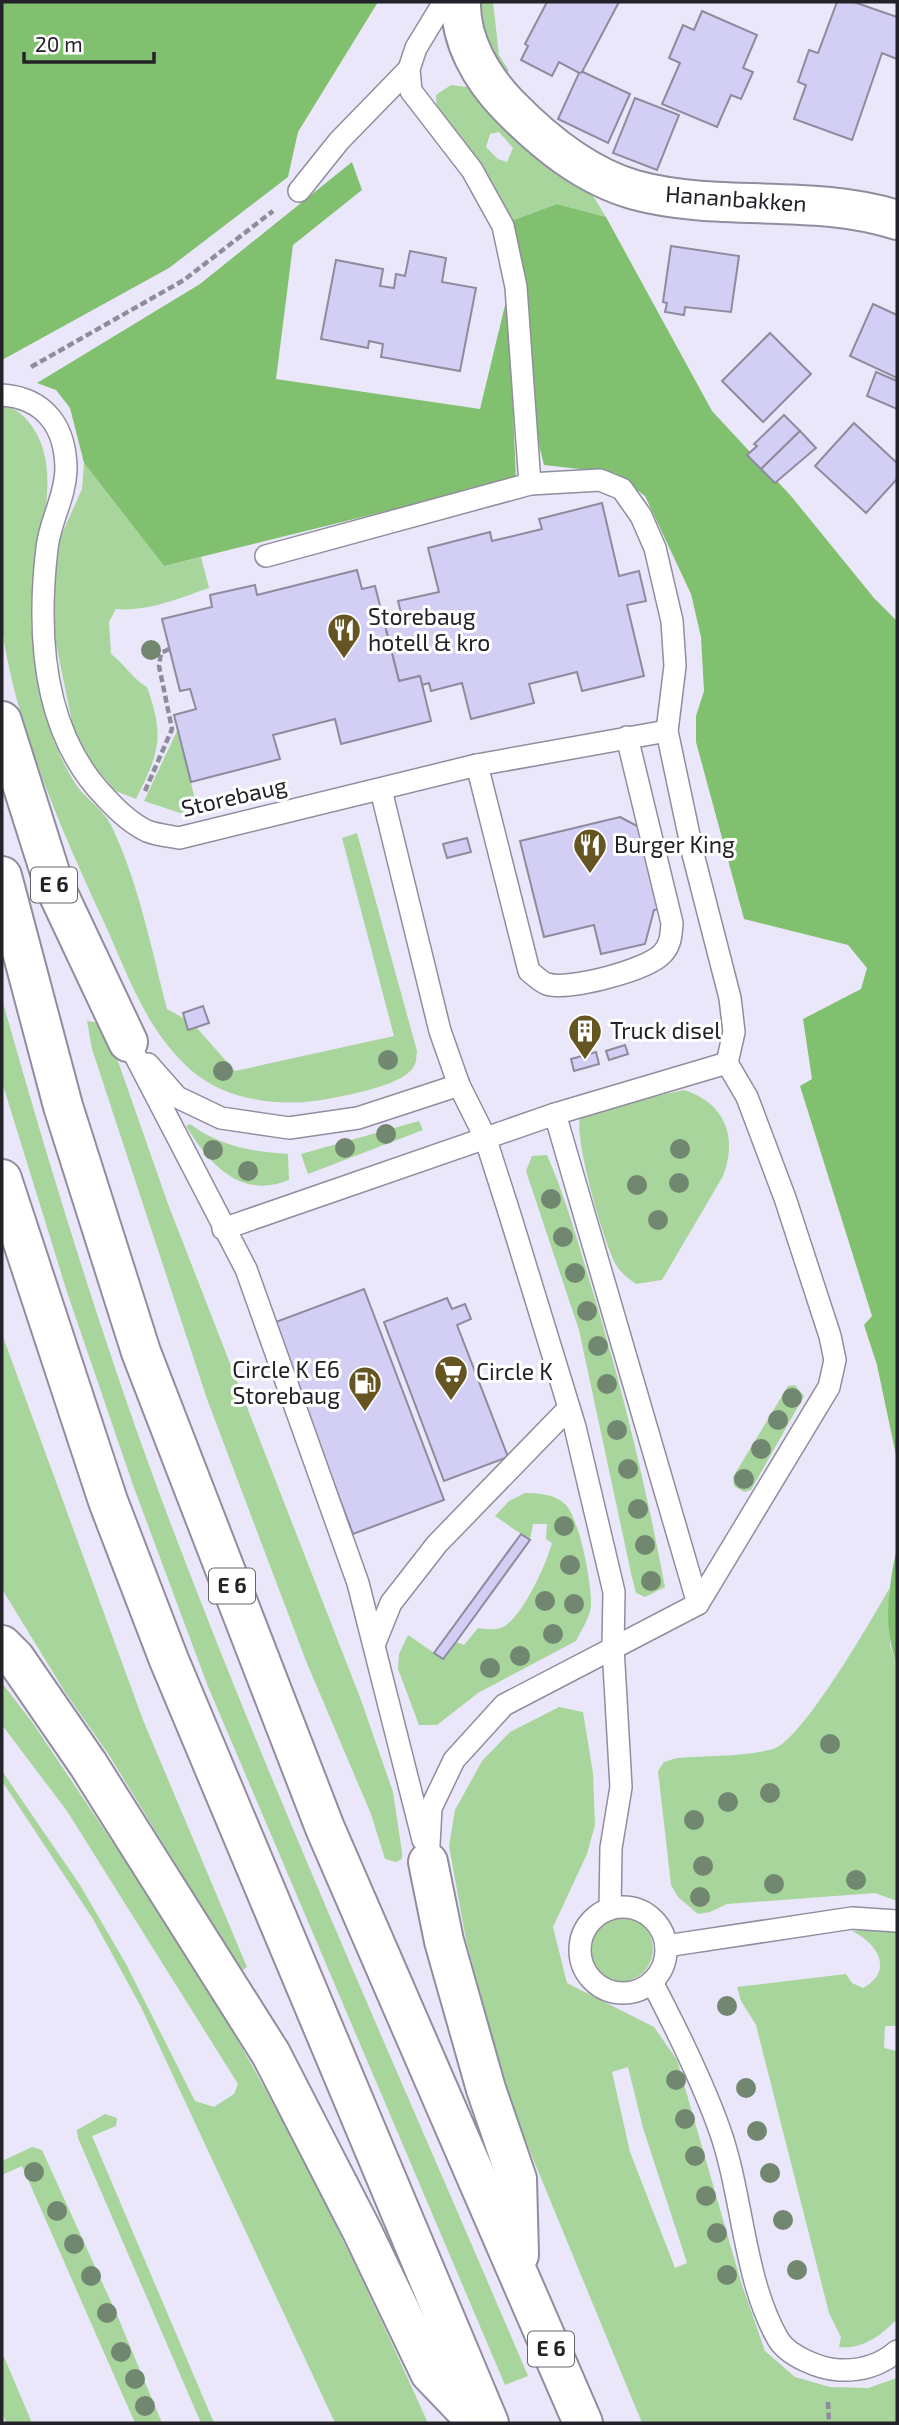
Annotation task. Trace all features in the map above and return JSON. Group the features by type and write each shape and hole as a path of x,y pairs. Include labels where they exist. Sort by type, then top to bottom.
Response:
{"main road":[{"name":"Hananbakken","path":"461,2 460,13 471,53 494,89 536,134 584,168 634,190 700,200 825,205 867,210 897,220"},
{"name":"E 6","path":"2,721 54,886 128,1042"},
{"name":"E 6","path":"2,876 63,1107 141,1352 326,1828 583,2423"},
{"path":"2,1179 108,1501 169,1660 489,2423"},
{"path":"2,1645 15,1658 88,1765 271,2054 362,2231 430,2373 478,2423"},
{"name":"E 6","path":"428,1862 444,1941 486,2089 517,2179 519,2274"}],"lane":[{"path":"444,2 416,48 409,69 411,91 471,170 488,197 507,239 516,287 530,484"},
{"path":"299,191 339,141 409,69"},
{"name":"Storebaug","path":"5,395 29,398 45,410 56,427 63,446 66,469 64,493 47,544 41,607 45,665 61,728 92,785 119,811 147,831 179,838 477,765 667,731"},
{"path":"266,556 530,484 600,480 622,489 641,516 655,548 671,621 675,666 667,731 693,854 730,998 734,1032 727,1063 747,1097 785,1198 835,1360 828,1387 698,1604 504,1705 454,1760 431,1808 428,1862"},
{"path":"477,765 529,971 547,984 589,981 633,971 661,956 670,944 672,923 626,737"},
{"path":"381,790 440,1031 459,1085 485,1137 569,1408 614,1592 621,1787 611,1849 610,1909"},
{"path":"128,1042 177,1097 221,1118 289,1128 358,1118 459,1085"},
{"path":"128,1042 246,1269 358,1583 428,1862"},
{"path":"223,1229 485,1137 727,1063"},
{"path":"555,1114 698,1604"},
{"path":"374,1645 391,1603 437,1544 569,1408"},
{"path":"622,1906 647,1914 663,1934 666,1946 661,1971 652,1982 626,1994 599,1987 589,1978 582,1965 581,1937 588,1924 610,1909 622,1906"},
{"path":"666,1946 852,1918 897,1921"},
{"path":"652,1982 680,2035 720,2131 763,2304 780,2342 801,2358 827,2370 851,2370 883,2363 897,2350"}],"path":[{"path":"5,395 16,375 184,280 299,191"},
{"path":"133,820 172,729 159,667 160,653 169,649"}],"green space":[{"path":"2,2 378,2 298,132 288,177 169,268 2,360"},
{"path":"476,2 493,2 499,55 509,71 498,75 478,38"},
{"path":"451,85 467,87 504,127 590,191 606,217 557,204 511,221 485,169 437,113 436,95","holes":["499,132 513,148 507,162 498,159 486,147 490,134"]},
{"path":"352,162 362,190 293,245 276,379 480,409 508,293 516,479 164,566 84,463 70,408 56,390 37,383 200,284"},
{"path":"557,204 606,217 712,411 791,496 874,598 897,621 897,1460 877,1365 864,1325 872,1316 800,1086 812,1079 803,1019 861,989 867,968 848,945 744,919 696,742 696,716 704,691 701,637 691,594 645,496 615,473 544,465 539,445 522,261 511,221"},
{"path":"2,406 16,410 28,421 40,442 46,464 45,515 32,592 31,616 38,681 48,724 75,783 109,821 121,849 144,916 167,1009 185,1019 188,1030 196,1027 235,1071 394,1036 342,838 357,833 417,1051 414,1066 401,1078 368,1090 320,1100 281,1102 243,1097 225,1091 192,1071 162,1038 150,1020 130,982 57,816 29,740 8,665 1,611"},
{"path":"84,463 164,566 201,557 209,588 152,606 116,609 109,622 111,654 147,687 156,719 157,744 154,757 136,799 116,791 91,763 73,727 53,629 56,547 82,489"},
{"path":"178,729 198,812 180,813 144,801"},
{"path":"2,999 82,1269 175,1535 303,1852 528,2376 505,2385 207,1684 133,1485 67,1292 2,1082"},
{"path":"87,1021 100,1023 119,1064 168,1204 361,1700 393,1792 402,1852 402,1859 396,1862 385,1859 371,1814 306,1661 207,1399 92,1049"},
{"path":"684,1090 710,1103 725,1123 729,1148 727,1162 723,1176 662,1280 636,1284 616,1265 604,1236 581,1147 580,1117 615,1105"},
{"path":"419,1121 423,1130 308,1174 301,1154"},
{"path":"190,1124 213,1138 237,1147 288,1154 289,1180 272,1185 256,1185 241,1182 228,1175 195,1140 186,1126"},
{"path":"547,1155 600,1314 649,1508 665,1587 645,1597 636,1593 631,1573 579,1330 526,1171 532,1156"},
{"path":"2,1334 143,1720 247,1967 241,1971 109,1755 65,1692 2,1589"},
{"path":"795,1385 804,1396 751,1490 744,1492 734,1486 733,1477 788,1386"},
{"path":"525,1493 557,1498 571,1513 584,1553 589,1583 591,1606 587,1619 576,1641 478,1693 437,1725 419,1725 398,1669 399,1654 408,1635 443,1659 456,1642 464,1645 478,1628 505,1626 520,1611 540,1576 552,1543 546,1539 547,1524 533,1524 530,1540 495,1516 509,1501"},
{"path":"897,1547 897,1664 892,1650 888,1606"},
{"path":"889,1589 890,1646 897,1664 897,1901 875,1893 727,1904 698,1914 678,1897 671,1885 658,1771 664,1762 677,1758 762,1752 786,1741 836,1677"},
{"path":"2,1683 32,1722 118,1850 181,1946 233,2033 322,2198 428,2423 335,2423 141,2007 93,1919 2,1781 2,1771 80,1885 126,1964 195,2101 214,2107 234,2094 238,2084 67,1811 2,1725"},
{"path":"559,1707 583,1712 593,1773 595,1825 587,1854 553,1927 567,1983 654,2027 677,2060 741,2282 765,2351 795,2377 830,2387 868,2388 897,2378 897,2423 642,2423 510,2103 466,1940 449,1846 455,1810 482,1761 510,1732","holes":["628,2067 643,2128 687,2263 675,2268 630,2152 612,2072"]},
{"path":"613,1916 627,1916 639,1921 648,1930 653,1949 651,1962 644,1973 627,1982 613,1982 601,1977 592,1968 587,1956 587,1942 592,1930 601,1921"},
{"path":"890,1928 897,1930 897,2026 885,2026 884,2048 897,2051 897,2319 885,2331 864,2344 839,2347 841,2337 829,2313 756,2025 741,2001 737,1987 846,1974 852,1983 863,1988 873,1981 878,1973 879,1957 869,1942 852,1931"},
{"path":"105,2114 117,2118 116,2126 92,2136 214,2423 201,2423 78,2138 77,2130"},
{"path":"32,2147 42,2150 117,2315 162,2423 135,2423 22,2166 2,2175 2,2161"},
{"path":"2,2352 32,2423 6,2423 2,2412"}],"building":[{"path":"547,2 619,2 581,74 559,62 552,76 521,60 528,46 525,44"},
{"path":"837,2 854,2 897,17 897,59 882,53 852,140 794,119 806,85 798,82 809,50 818,53"},
{"path":"702,11 757,35 743,68 753,72 741,99 731,95 717,127 662,104 680,63 669,58 683,25 694,30"},
{"path":"583,72 630,94 608,143 558,119 579,73"},
{"path":"635,98 679,115 657,170 613,153"},
{"path":"671,246 739,256 731,312 685,307 684,315 665,312 667,303 663,302"},
{"path":"410,251 446,258 442,282 476,288 460,371 381,357 383,344 369,341 368,348 321,339 336,260 383,269 380,286 394,288 396,274 405,276"},
{"path":"873,304 897,315 897,378 850,356"},
{"path":"770,333 811,374 763,422 722,381"},
{"path":"876,372 897,381 897,409 867,396"},
{"path":"784,415 800,431 761,469 747,455 757,446 754,444"},
{"path":"854,423 897,463 897,479 866,513 815,466"},
{"path":"800,431 816,448 775,483 761,469"},
{"path":"602,503 619,576 639,571 646,601 627,605 644,676 582,691 577,672 529,684 534,703 471,719 462,683 431,691 429,683 422,685 420,676 399,681 385,626 403,621 398,601 439,592 428,548 490,532 492,541 542,529 539,519"},
{"path":"357,570 362,589 375,586 399,681 420,676 431,721 341,744 335,719 273,735 280,759 191,782 174,715 196,709 190,689 180,691 162,619 212,607 210,595 255,585 257,595"},
{"name":"Burger King","path":"620,817 639,827 659,909 654,910 645,944 601,954 594,925 544,937 520,841"},
{"path":"467,838 471,852 447,858 443,844"},
{"path":"203,1006 209,1023 188,1030 183,1013"},
{"path":"625,1045 628,1054 609,1060 606,1051"},
{"name":"Truck disel","path":"596,1052 599,1064 574,1071 571,1059"},
{"path":"364,1289 444,1500 353,1534 273,1323"},
{"name":"Circle K","path":"447,1298 452,1309 465,1304 471,1319 457,1325 508,1457 444,1481 384,1322"},
{"path":"521,1534 530,1540 456,1642 443,1659 434,1653"}],"place":[{"name":"Storebaug hotell & kro","path":"344,660"},
{"name":"Burger King","path":"590,875"},
{"name":"Truck disel","path":"585,1061"},
{"name":"Circle K","path":"451,1402"},
{"name":"Circle K E6 Storebaug","path":"365,1413"}]}
